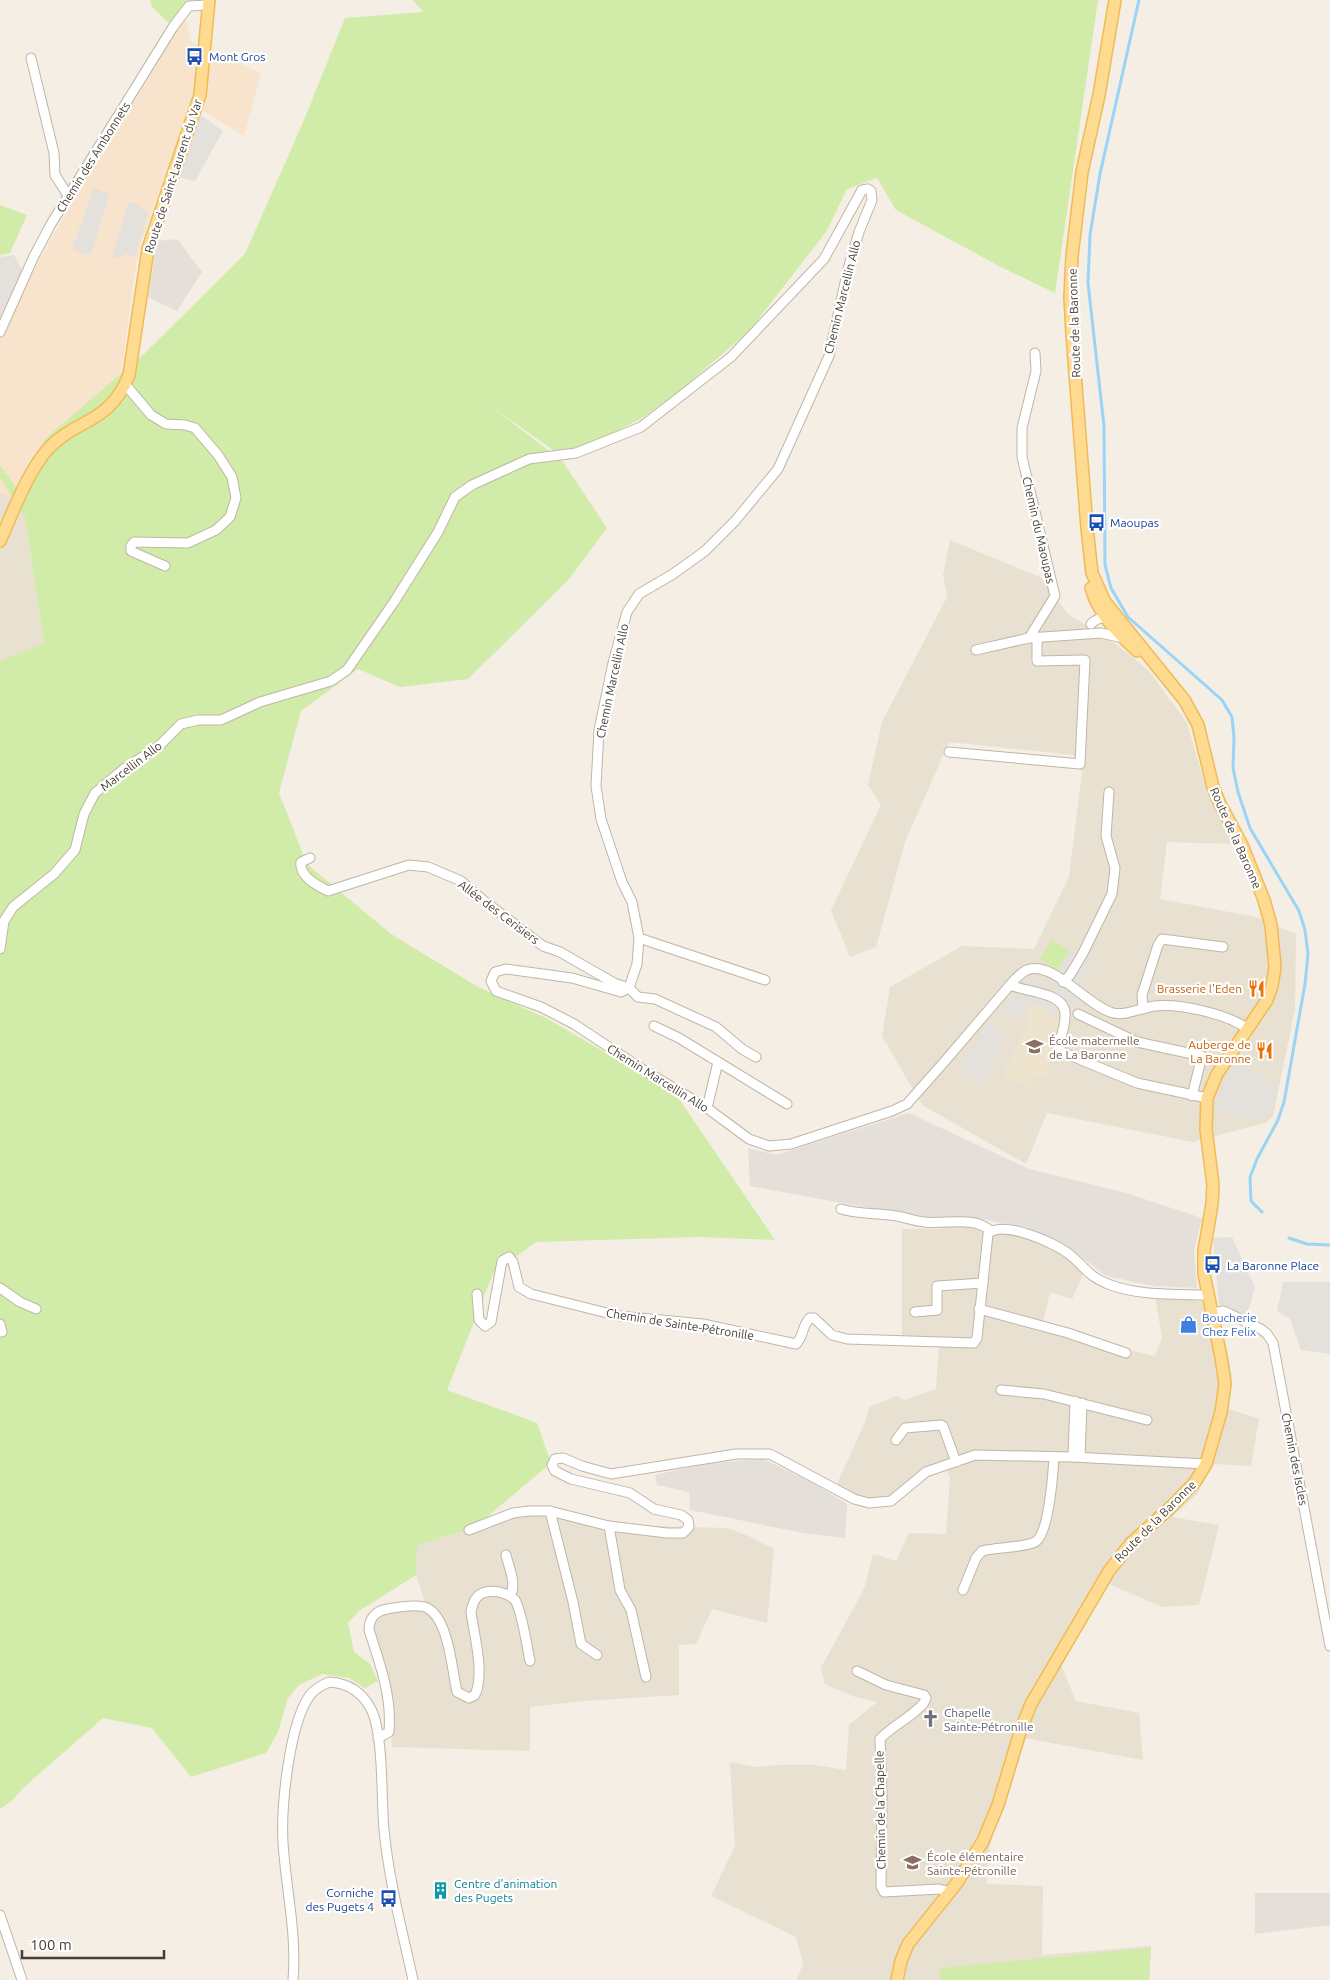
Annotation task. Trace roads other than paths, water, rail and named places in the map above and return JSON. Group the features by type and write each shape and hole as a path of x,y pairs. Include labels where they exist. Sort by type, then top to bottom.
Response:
{"main road":[{"name":"Route de la Baronne","path":"898,1980 901,1961 908,1944 969,1866 990,1826 1002,1794 1021,1729 1031,1704 1109,1571 1131,1543 1195,1482 1206,1464 1221,1412 1224,1391 1221,1357 1203,1261 1213,1185 1206,1129 1207,1098 1217,1074 1267,1000 1275,968 1271,925 1264,900 1250,863 1213,787 1198,725 1185,701 1128,638 1107,619 1095,601 1090,585 1090,559 1070,297 1071,264 1082,172 1099,95 1115,0"},
{"name":"Route de Saint-Laurent du Var","path":"0,541 32,473 45,453 61,438 107,410 125,384 133,357 142,279 148,249 200,95 208,3"},
{"name":"Route de la Baronne","path":"1090,559 1096,584 1128,638"}],"street":[{"name":"Chemin des Ambonnets","path":"0,332 34,256 51,224 183,12 189,6 208,3"},
{"path":"32,58 54,153 55,175 69,197"},
{"name":"Chemin Marcellin Allo","path":"394,602 438,532 455,497 472,486 497,476 529,459 576,453 641,428 731,357 824,259 862,190 868,189 871,191 872,200 859,232 848,269 829,356 778,469 735,521 705,551 639,594 627,612 613,663 599,730 596,786 601,819 622,882 632,902 639,938 637,964 629,988 621,992 572,978 506,969 496,972 491,981 496,991 541,1007 574,1024 642,1070 707,1108 749,1138 770,1146 791,1144 892,1111 907,1104 1010,985 1020,974 1028,969 1037,968 1049,971 1100,1008 1114,1014 1172,1006 1218,1014 1237,1021 1248,1029"},
{"name":"Chemin du Maoupas","path":"1033,637 1055,596 1022,457 1022,428 1036,370 1035,353"},
{"path":"125,384 151,415 166,424 185,425 195,428 218,455 232,477 236,498 230,517 216,530 188,543 134,542 131,546 131,550 165,566"},
{"path":"1091,624 1095,601"},
{"name":"Marcellin Allo","path":"0,949 4,921 13,907 54,874 75,850 84,814 95,793 125,768 158,747 181,724 198,720 221,720 260,702 331,681 347,670 394,602"},
{"path":"1101,633 1107,619 1108,606"},
{"path":"1078,634 1094,621 1107,619"},
{"path":"976,650 1033,637 1101,633 1128,638"},
{"path":"949,752 1080,764 1085,660 1037,661 1033,637"},
{"path":"1063,982 1070,975 1082,955 1112,894 1115,868 1106,836 1109,792"},
{"name":"Allée des Cerisiers","path":"310,858 301,862 300,868 305,876 328,891 409,865 428,867 461,881 543,946 560,952 614,983 629,988"},
{"path":"639,938 765,980"},
{"path":"1142,1009 1142,995 1158,945 1162,939 1222,947"},
{"path":"1010,985 1018,989 1049,996 1064,1006 1065,1018 1058,1048 1062,1052 1137,1083 1207,1098"},
{"path":"629,988 638,997 655,999 716,1027 742,1049 756,1057"},
{"path":"1078,1014 1137,1042 1202,1056 1192,1096"},
{"path":"654,1026 678,1038 787,1104"},
{"path":"707,1108 718,1062"},
{"path":"841,1208 852,1212 891,1215 924,1222 983,1224 991,1231 1003,1228 1027,1234 1048,1243 1068,1254 1088,1274 1109,1285 1133,1290 1208,1295"},
{"name":"Chemin de Sainte-Pétronille","path":"477,1294 479,1320 485,1326 491,1322 502,1261 509,1258 513,1262 519,1287 531,1294 619,1316 703,1324 796,1344 801,1339 805,1322 810,1318 814,1318 832,1335 847,1339 974,1343 978,1338 982,1283 988,1234 991,1231"},
{"path":"915,1312 937,1310 938,1286 982,1283"},
{"path":"0,1288 20,1302 36,1309"},
{"path":"979,1309 1068,1333 1126,1353"},
{"name":"Chemin des Iscles","path":"1212,1313 1223,1311 1261,1329 1273,1343 1330,1646"},
{"path":"0,1324 2,1332 0,1332"},
{"path":"1001,1390 1044,1394 1147,1420"},
{"path":"1077,1457 1079,1402"},
{"path":"896,1440 905,1428 941,1425 956,1462"},
{"path":"470,1530 513,1513 530,1511 550,1511 608,1526 635,1528 666,1534 682,1533 689,1527 688,1520 681,1515 654,1509 630,1493 571,1479 555,1471 552,1464 555,1459 563,1458 582,1466 611,1474 736,1454 770,1454 854,1499 868,1503 891,1501 926,1472 975,1455 1077,1457 1206,1464"},
{"path":"963,1590 976,1558 982,1551 1034,1543 1041,1535 1047,1512 1054,1457"},
{"path":"550,1511 573,1602 581,1644 597,1655"},
{"path":"608,1526 620,1590 631,1610 646,1677"},
{"path":"506,1555 513,1584 513,1591 510,1596"},
{"path":"378,1738 389,1732 389,1700 386,1683 369,1630 372,1617 384,1609 417,1606 429,1609 437,1619 449,1644 457,1692 469,1698 475,1695 479,1676 471,1612 472,1604 476,1597 488,1591 500,1592 510,1596 516,1604 530,1660"},
{"name":"Chemin de la Chapelle","path":"857,1671 886,1685 924,1695 926,1698 923,1706 880,1739 882,1797 881,1886 884,1892 940,1889 950,1892"},
{"path":"293,1980 293,1937 283,1843 286,1783 294,1735 305,1703 311,1694 328,1682 347,1685 356,1691 371,1709 378,1738 384,1831 412,1980"},
{"path":"0,1914 22,1980"}],"waterway":[{"path":"1139,0 1100,174 1090,235 1088,283 1104,426 1105,565 1111,588 1128,617 1222,700 1232,717 1234,737 1233,768 1238,792 1250,828 1299,911 1305,930 1308,954 1305,984 1284,1102 1278,1120 1257,1159 1250,1177 1251,1201 1262,1212"},
{"path":"1289,1238 1307,1244 1330,1245"}],"place":[{"name":"Mont Gros","path":"195,56"},
{"name":"Maoupas","path":"1096,522"},
{"name":"Brasserie l'Eden","path":"1256,988"},
{"name":"École maternelle de La Baronne","path":"1035,1047"},
{"name":"Auberge de La Baronne","path":"1265,1051"},
{"name":"La Baronne Place","path":"1213,1265"},
{"name":"Boucherie Chez Felix","path":"1188,1324"},
{"name":"Chapelle Sainte-Pétronille","path":"930,1719"},
{"name":"École élémentaire Sainte-Pétronille","path":"913,1863"},
{"name":"Centre d'animation des Pugets","path":"440,1890"},
{"name":"Corniche des Pugets 4","path":"388,1899"}]}
